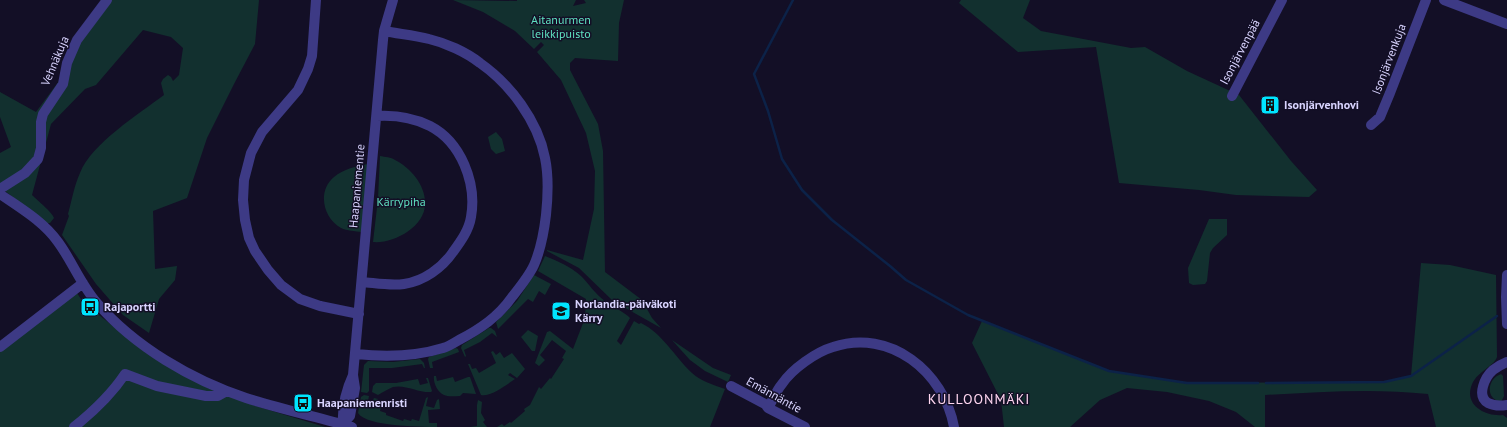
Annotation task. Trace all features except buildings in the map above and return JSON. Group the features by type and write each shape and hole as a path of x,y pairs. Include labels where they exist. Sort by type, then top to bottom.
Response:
{"street":[{"name":"Vehnäkuja","path":"0,189 25,173 38,159 41,148 40,126 43,114 63,84 67,64 77,40 107,0"},
{"path":"316,0 312,56 308,69 298,90 262,132 251,153 244,180 243,200 245,220 249,238 255,250 264,265 281,285 300,299 320,306 359,314"},
{"name":"Haapaniementie","path":"347,426 355,388 353,375 384,31 393,0"},
{"name":"Isonjärvenpää","path":"1232,96 1282,0"},
{"name":"Isonjärvenkuja","path":"1371,125 1380,117 1426,0"},
{"path":"1444,0 1507,24"},
{"path":"356,354 409,356 444,348 476,332 484,326 503,309 521,286 533,266 541,245 547,203 548,184 545,157 539,139 523,107 510,89 494,73 479,62 455,49 429,39 384,31"},
{"path":"362,282 405,284 422,278 441,266 450,257 467,228 471,218 472,203 468,171 462,159 444,137 431,126 413,119 377,116"},
{"path":"0,194 28,212 45,228 57,241 97,303 145,346 177,366 227,391 347,426"},
{"path":"1507,275 1507,324"},
{"path":"0,347 83,283"},
{"path":"768,408 782,383 799,366 815,355 832,347 852,342 871,343 895,349 912,358 925,371 936,383 946,400 952,414 954,427"},
{"path":"1507,362 1493,370 1486,378 1482,387 1482,397 1487,403 1507,405"},
{"path":"74,427 102,403 115,389 125,374 157,386 206,396 218,396 227,391"},
{"name":"Emännäntie","path":"731,386 765,404 768,408 805,427"}],"green space":[{"path":"102,0 259,0 255,44 207,138 187,198 153,211 155,269 177,266 175,280 159,299 149,333 123,315 96,284 62,235 69,216 68,214 76,183 86,162 105,140 164,95 161,83 168,75 173,81 179,75 183,48 171,37 143,30 96,85 85,89 51,124 32,195 53,216 54,218 50,223 46,223 0,187 0,153 11,147 0,117 0,92 36,112 62,77"},
{"name":"Aitanurmen leikkipuisto","path":"453,0 576,0 573,6 586,3 584,0 624,0 619,23 618,61 575,58 570,63 570,70 598,124 603,151 605,272 642,300 652,318 661,328 613,301 579,268 547,251 583,260 594,209 595,171 586,133 561,80 537,52 544,45 541,42 534,49 515,31 483,12"},
{"path":"961,0 1030,0 1023,18 1041,31 1131,48 1145,47 1187,71 1239,95 1291,161 1317,190 1309,197 1236,195 1119,183 1096,47 1018,52 959,3"},
{"path":"496,132 502,139 505,151 496,154 491,149 488,137"},
{"name":"Kärrypiha","path":"380,156 393,159 401,163 412,173 423,191 425,204 424,212 414,227 390,240 373,242 378,199"},
{"path":"368,164 362,232 343,229 335,224 326,211 324,204 325,189 338,174 350,168"},
{"path":"1209,219 1227,219 1227,235 1213,248 1210,253 1207,281 1205,284 1193,285 1189,283 1188,268"},
{"path":"545,256 564,264 577,273 601,298 630,318 617,341 621,345 634,321 639,324 641,323 656,333 695,376 725,389 710,427 497,427 502,424 504,426 510,422 511,423 525,411 524,409 530,405 539,387 541,389 550,378 551,379 564,359 562,358 566,351 552,340 540,355 545,360 539,366 535,363 547,332 550,331 573,349 585,318 586,299 538,271"},
{"path":"1421,263 1450,265 1496,275 1497,357 1495,361 1480,373 1473,382 1470,394 1471,400 1479,409 1491,414 1503,415 1507,418 1507,427 1436,427 1428,394 1367,391 1265,395 1265,427 1255,427 1236,412 1209,401 1167,392 1127,388 1100,400 1070,427 1004,427 1001,400 972,343 982,321 1109,371 1187,383 1384,382 1411,376"},
{"path":"534,275 551,284 545,295 539,291 533,302 528,299 498,329 496,322 517,301"},
{"path":"77,293 90,313 94,311 144,351 210,389 259,407 325,427 0,427 0,351"},
{"path":"489,328 495,331 497,337 492,333 480,342 464,350 465,357 461,348 462,345"},
{"path":"528,330 538,336 535,351 532,351 521,337"},
{"path":"672,340 713,368 731,375 728,382 705,371 690,360"},
{"path":"456,348 459,352 432,362 433,368 430,368 429,357"},
{"path":"493,351 496,355 500,352 504,358 512,353 525,369 517,378 510,373 508,375 515,379 498,390 489,394 481,395 468,364 470,364 472,369 476,368 479,373 496,363 491,352"},
{"path":"420,359 424,363 425,368 422,364 392,368 369,368 369,391 367,393 361,392 364,365 368,361 393,362"},
{"path":"1501,374 1503,376 1504,396 1501,402 1492,397 1490,389 1493,380"},
{"path":"434,376 436,376 437,381 453,377 455,382 470,377 476,394 463,393 460,396 444,395 439,392 436,387"},
{"path":"426,378 428,378 431,392 398,386 378,395 372,392 373,386 376,383 396,383 418,379 420,385 428,383"},
{"path":"364,395 369,396 368,401 372,402 374,398 378,399 377,403 382,404 380,411 386,413 386,415 403,421 404,419 411,421 412,419 419,421 426,398 428,397 426,406 434,408 437,400 439,399 440,409 428,410 429,423 437,423 437,427 384,424 363,418 358,413 361,397"},
{"path":"478,400 482,402 481,413 485,420 483,422 487,427 470,427 477,426"}],"waterway":[{"path":"793,0 754,74 768,111 782,159 802,190 832,220 906,280 968,315 1109,371 1187,383 1258,383"},
{"path":"1266,383 1384,382 1411,376 1497,316"}],"place":[{"name":"Isonjärvenhovi","path":"1270,105"},
{"name":"Rajaportti","path":"90,307"},
{"name":"Norlandia-päiväkoti Kärry","path":"561,311"},
{"name":"Haapaniemenristi","path":"303,403"}],"district":[{"name":"KULLOONMÄKI","path":"979,399"}]}
